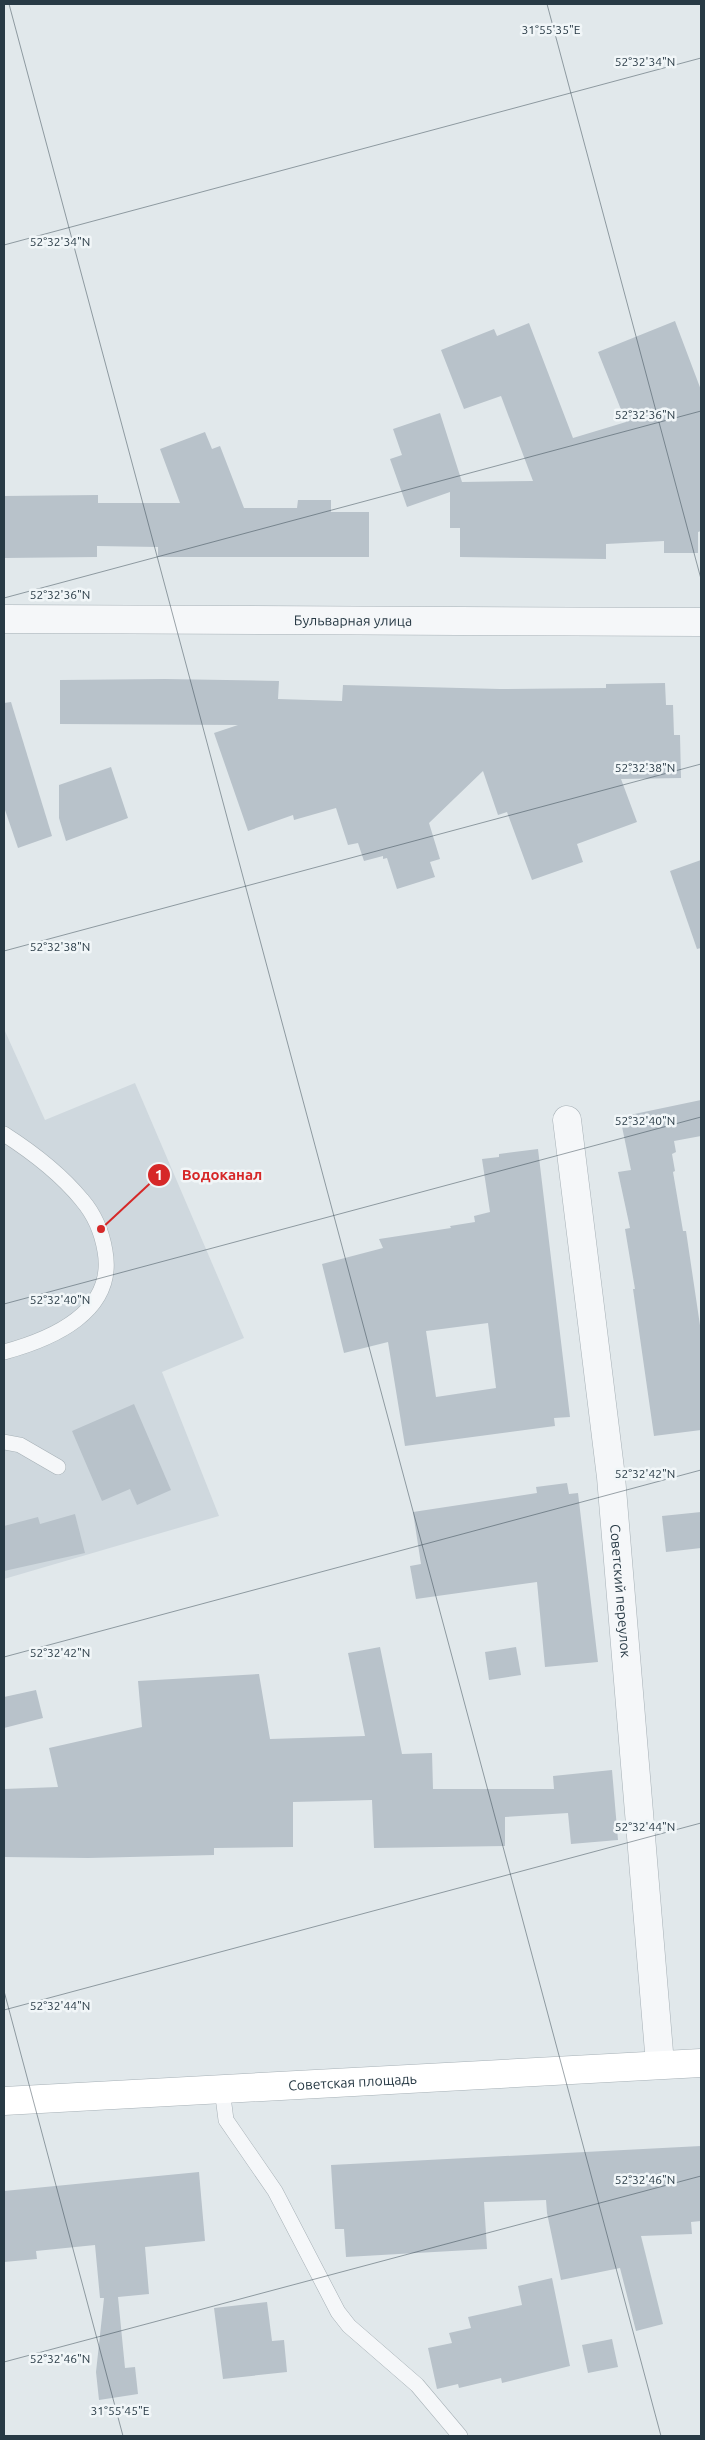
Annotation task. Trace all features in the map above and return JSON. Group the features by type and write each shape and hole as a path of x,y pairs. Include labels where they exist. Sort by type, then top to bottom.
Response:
{"street":[{"name":"Бульварная улица","path":"4,619 701,622"},
{"name":"Советский переулок","path":"567,1120 610,1478 660,2064"},
{"name":"Советская площадь","path":"4,2101 701,2062"}],"lane":[{"path":"4,1134 34,1154 83,1201 94,1218 103,1239 107,1261 106,1278 99,1296 88,1311 68,1326 43,1340 4,1352"},
{"path":"4,1442 20,1445 58,1467"},
{"path":"222,2089 226,2120 275,2191 338,2312 349,2326 417,2385 460,2436"}],"shaded area":[{"path":"4,1029 45,1120 135,1083 244,1338 162,1372 219,1516 4,1579"}],"building":[{"path":"675,321 701,390 701,531 698,532 698,553 664,553 664,541 606,544 606,559 460,557 460,528 450,528 450,492 407,507 390,459 402,455 393,429 440,413 462,482 533,481 501,396 464,409 441,350 494,329 497,336 529,323 573,438 626,422 598,352"},
{"path":"205,432 212,449 220,446 244,508 297,508 298,500 331,500 331,512 369,512 369,557 158,557 158,547 97,546 97,557 4,558 4,496 98,495 98,503 180,503 160,449"},
{"path":"60,680 279,681 278,699 342,701 343,685 500,689 606,688 606,684 665,683 666,705 673,705 674,735 680,735 681,778 621,779 637,822 577,844 583,862 532,880 507,812 498,815 483,771 429,823 440,859 430,862 435,877 397,889 387,858 383,859 383,856 364,861 358,843 348,845 336,808 294,820 293,815 248,831 214,733 238,725 60,724"},
{"path":"11,702 52,836 18,848 4,807 4,703"},
{"path":"111,767 128,818 66,841 59,818 59,785"},
{"path":"701,860 701,948 697,949 670,871"},
{"path":"701,1100 701,1136 674,1141 676,1152 672,1154 675,1171 673,1172 683,1231 686,1231 701,1332 701,1430 654,1436 633,1289 635,1289 625,1229 630,1228 618,1172 631,1170 620,1117"},
{"path":"538,1149 570,1417 554,1418 555,1426 405,1446 388,1342 344,1353 322,1264 383,1248 379,1239 451,1228 450,1226 475,1222 474,1216 490,1212 482,1159 499,1157 499,1154","holes":["488,1323 496,1388 436,1397 426,1331"]},
{"path":"134,1404 171,1490 137,1505 130,1489 102,1501 72,1431"},
{"path":"567,1483 569,1494 578,1493 598,1662 545,1667 537,1582 416,1599 410,1566 421,1564 413,1512 537,1493 536,1487"},
{"path":"701,1512 701,1548 666,1552 662,1516"},
{"path":"75,1514 85,1553 4,1571 4,1526 38,1517 40,1524"},
{"path":"380,1647 402,1754 432,1753 433,1789 554,1789 553,1776 612,1770 618,1840 571,1844 568,1813 505,1817 505,1846 374,1848 372,1800 293,1802 293,1847 214,1848 214,1855 88,1858 4,1857 4,1789 58,1787 49,1748 142,1727 138,1681 259,1674 270,1739 365,1736 348,1653"},
{"path":"516,1647 521,1675 489,1680 485,1652"},
{"path":"36,1690 43,1718 4,1728 4,1697"},
{"path":"701,2146 701,2221 691,2222 692,2234 641,2236 663,2324 636,2331 620,2268 561,2280 546,2200 484,2202 487,2249 346,2257 344,2229 335,2229 331,2165"},
{"path":"199,2172 205,2241 145,2247 149,2294 118,2297 125,2368 135,2367 138,2394 99,2400 96,2372 104,2298 100,2298 95,2245 36,2251 37,2259 4,2262 4,2191"},
{"path":"552,2278 570,2366 502,2383 501,2378 459,2388 458,2384 437,2389 428,2348 452,2343 449,2333 471,2328 468,2317 522,2305 518,2286"},
{"path":"267,2302 272,2341 284,2340 287,2372 223,2379 214,2308"},
{"path":"612,2339 618,2367 588,2373 582,2345"}],"place":[{"name":"Водоканал","path":"101,1229"}]}
